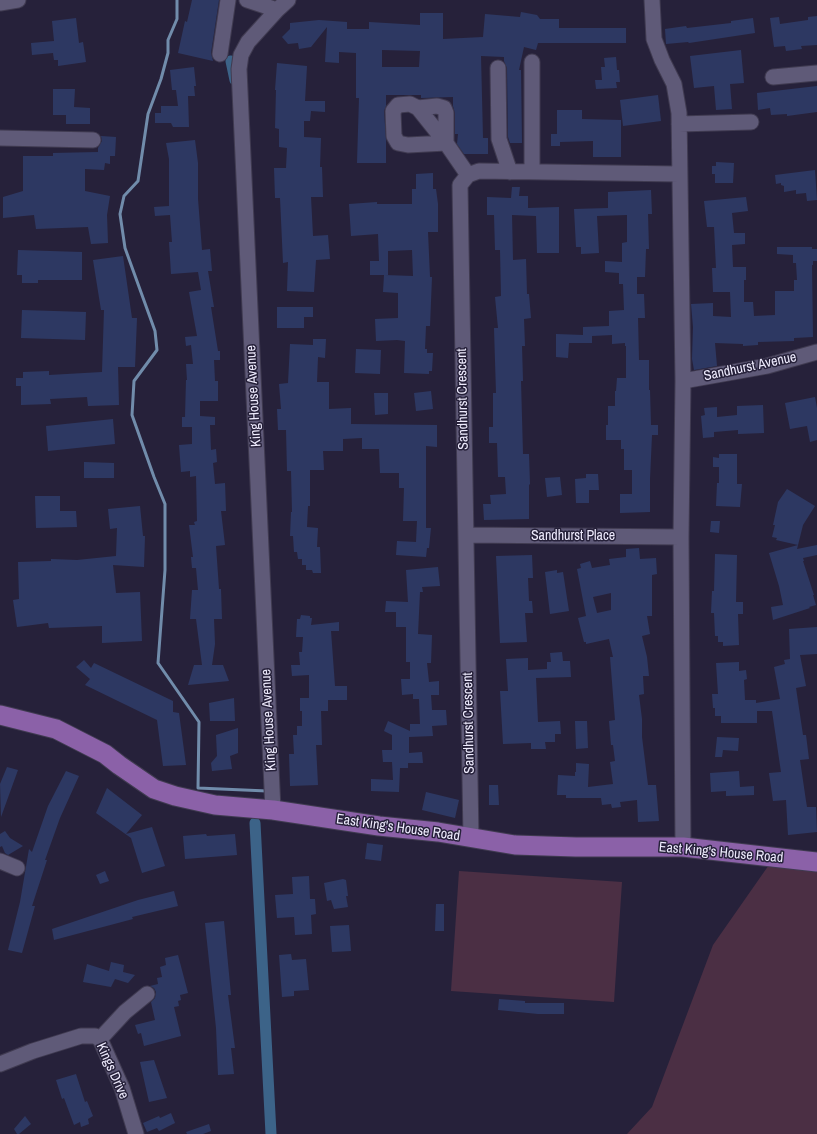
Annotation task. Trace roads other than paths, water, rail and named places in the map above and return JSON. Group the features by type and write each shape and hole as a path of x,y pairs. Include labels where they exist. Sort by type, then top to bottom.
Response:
{"main road":[{"name":"East King's House Road","path":"0,715 56,729 105,754 154,789 175,796 215,805 273,810 515,845 576,847 683,847 817,862"}],"street":[{"path":"0,3 18,0"},
{"path":"220,54 228,0"},
{"path":"247,0 282,5"},
{"path":"652,0 654,39 662,60 674,84 679,113 683,381 681,537 683,847"},
{"name":"King House Avenue","path":"273,810 239,68 241,55 248,42 282,5"},
{"path":"532,62 532,172"},
{"path":"498,68 499,139 510,172"},
{"path":"773,77 817,73"},
{"path":"446,143 398,143 394,136 393,111 398,104 410,104 418,108 446,143 468,174 479,171 679,174"},
{"path":"418,108 437,106 444,108 446,113 446,143"},
{"path":"679,124 751,122"},
{"path":"0,138 93,140"},
{"name":"Sandhurst Crescent","path":"468,174 460,185 471,838"},
{"name":"Sandhurst Avenue","path":"683,381 767,366 817,352"},
{"name":"Sandhurst Place","path":"466,536 681,537"},
{"path":"0,861 17,868"},
{"path":"100,1039 125,1012 147,994"},
{"name":"Kings Drive","path":"0,1064 33,1051 81,1036 95,1036 100,1039 122,1088 136,1134"}],"waterway":[{"path":"177,0 177,19 168,40 168,53 161,79 148,114 138,181 124,196 120,214 125,248 155,331 157,350 134,381 132,415 165,504 165,570 158,663 199,722 198,788 267,791"},
{"path":"231,61 235,80"},
{"path":"255,823 271,1134"}]}
